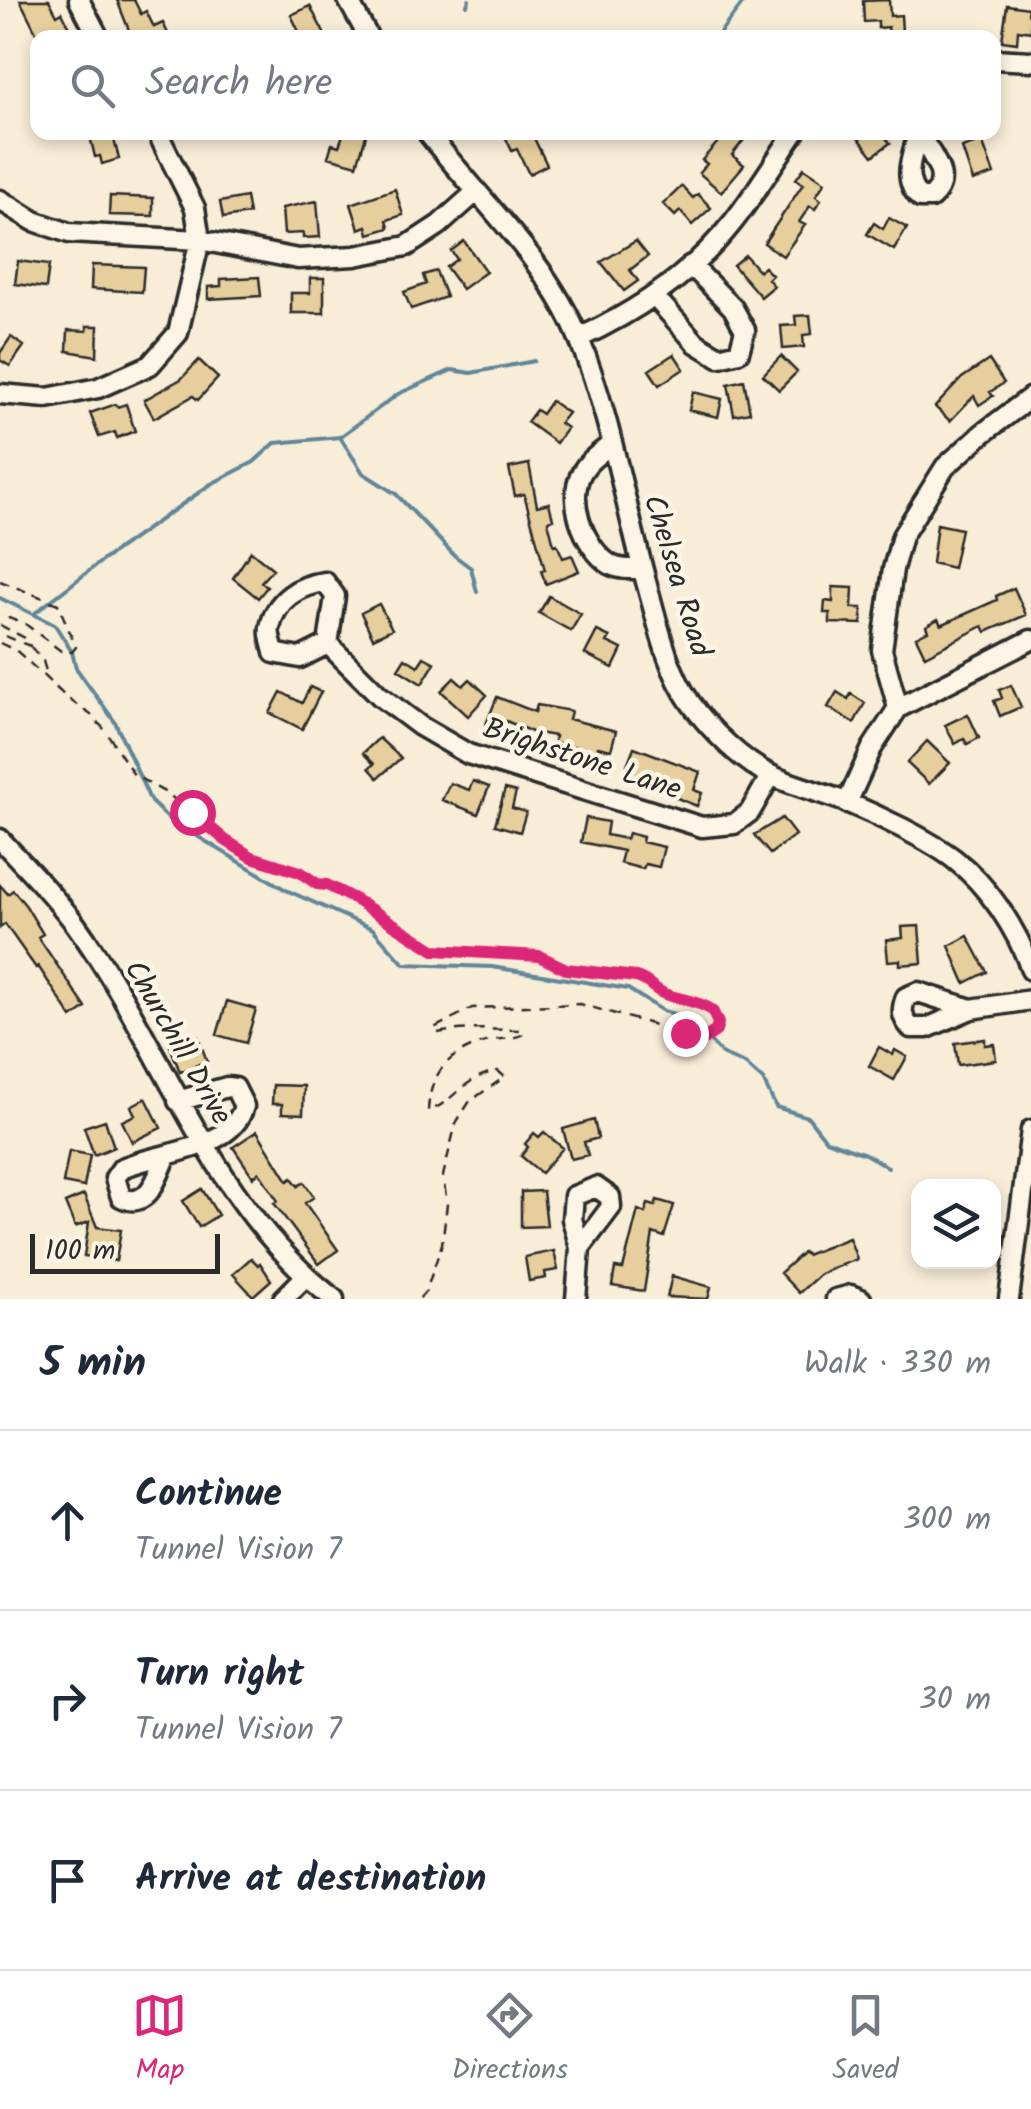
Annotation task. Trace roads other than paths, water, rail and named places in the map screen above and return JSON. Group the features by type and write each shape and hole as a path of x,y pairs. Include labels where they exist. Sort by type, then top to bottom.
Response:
{"street":[{"path":"78,0 95,30"},
{"path":"348,0 365,30"},
{"path":"1001,59 1031,61"},
{"path":"0,394 47,398 98,388 150,364 178,333 200,240 195,208 161,140"},
{"name":"Chelsea Road","path":"432,140 511,231 546,279 579,338 668,660 690,702 732,747 771,776 847,803 954,858 993,899 1024,949 1031,970"},
{"path":"579,338 626,316 691,265 731,224 789,140"},
{"path":"0,200 34,221 70,233 200,240 298,259 356,256 408,246 475,193"},
{"path":"655,297 696,342 719,357 739,352 745,330 739,319 691,265"},
{"path":"898,708 882,650 902,536 945,468 1031,397"},
{"path":"610,445 584,467 580,477 576,488 580,523 594,552 615,568 642,569"},
{"path":"325,582 335,596 328,644 300,658 274,654 269,630 282,603 302,585 325,582"},
{"path":"847,803 872,748 898,708 1031,640"},
{"name":"Brighstone Lane","path":"328,644 380,696 420,726 468,754 702,828 734,824 750,812 771,776"},
{"name":"Churchill Drive","path":"0,840 77,926 204,1144 269,1240 305,1277 334,1299"},
{"path":"971,1009 1031,1000"},
{"path":"166,1156 204,1144 241,1116 244,1106 235,1088 218,1087 178,1101"},
{"path":"1009,1299 1031,1130"},
{"path":"576,1299 580,1248"},
{"path":"283,1299 305,1277"},
{"path":"836,1299 862,1299"}],"waterway":[{"path":"467,5 469,0"},
{"path":"722,30 745,0"},
{"path":"35,613 103,560 211,484 254,462 275,443 340,437 398,394 452,370 471,373 534,361"},
{"path":"340,437 363,473 396,494 471,568 477,592"},
{"path":"0,598 55,625 72,652 76,668 115,722 151,802 169,819 286,890 373,929 404,964 492,967 628,989 663,1011 689,1018 723,1055 745,1064 763,1080 776,1107 808,1117 826,1140 888,1167"}]}
